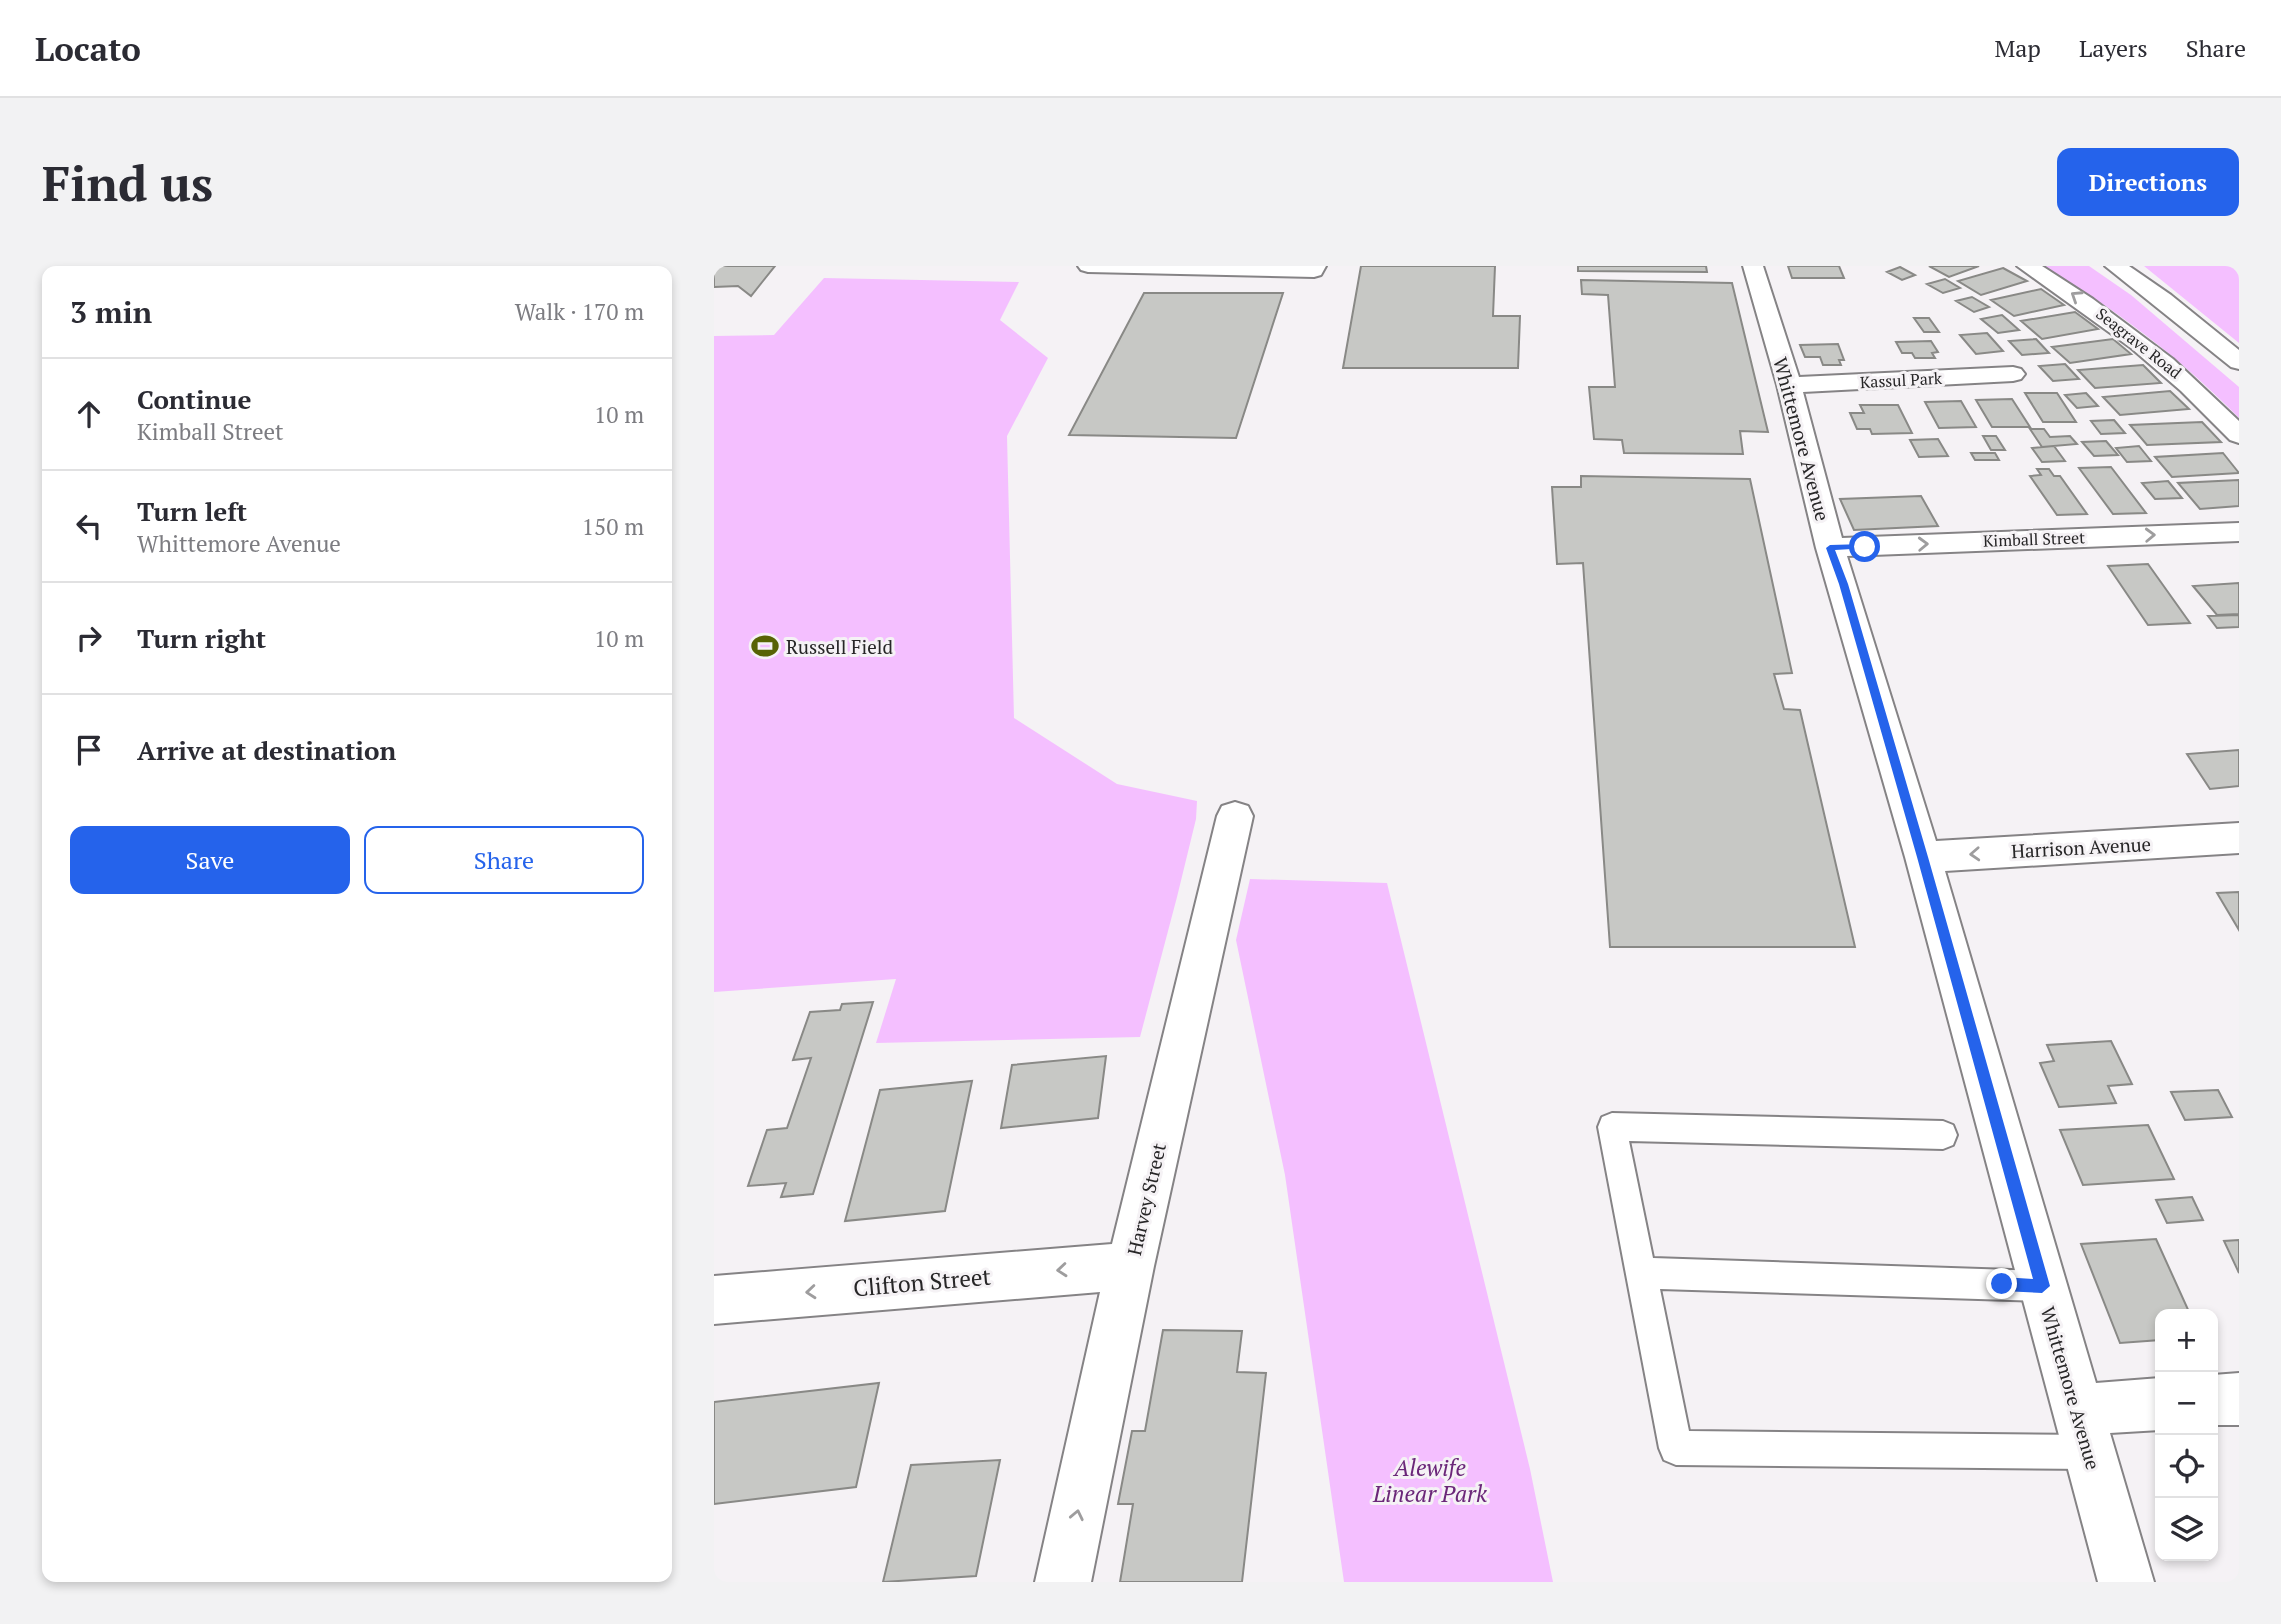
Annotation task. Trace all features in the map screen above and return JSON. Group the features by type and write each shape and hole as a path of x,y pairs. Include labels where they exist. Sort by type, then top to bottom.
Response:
{"main road":[{"path":"1088,266 1315,269"},
{"name":"Whittemore Avenue","path":"1752,266 1789,385 1830,548 1923,857 2126,1582"},
{"name":"Seagrave Road","path":"2027,266 2146,345 2239,435"},
{"path":"2115,266 2163,300 2239,362"},
{"name":"Kassul Park","path":"1789,385 2013,374"},
{"name":"Kimball Street","path":"1830,548 2239,532"},
{"name":"Harvey Street","path":"1063,1582 1130,1266 1235,816"},
{"name":"Harrison Avenue","path":"1923,857 2239,838"},
{"name":"Clifton Street","path":"714,1300 1130,1266"},
{"path":"2218,1401 2239,1399"},
{"path":"2083,1431 2155,1406"}],"lane":[{"path":"1943,1135 1612,1127 1676,1448 2083,1431"},
{"path":"1641,1273 2042,1286"}],"green space":[{"path":"2042,266 2089,266 2131,295 2239,387 2239,418 2194,375 2146,335"},
{"path":"2144,266 2239,266 2239,343"},
{"path":"824,278 1019,282 1000,320 1048,358 1007,436 1014,718 1117,784 1197,801 1196,819 1140,1037 876,1043 896,979 714,992 714,336 774,335"},
{"name":"Alewife Linear Park","path":"1250,879 1387,883 1530,1469 1553,1582 1344,1582 1285,1175 1236,940"}],"building":[{"path":"714,266 775,266 751,296 738,286 714,287"},
{"path":"1361,266 1495,266 1493,316 1520,316 1518,368 1343,368"},
{"path":"1578,266 1706,266 1707,272 1578,271"},
{"path":"1788,266 1839,266 1844,278 1792,278"},
{"path":"1929,266 1979,266 1949,277"},
{"path":"1900,267 1915,275 1902,280 1887,272"},
{"path":"2003,268 2027,281 1981,295 1958,281"},
{"path":"1945,279 1960,288 1943,293 1927,284"},
{"path":"1581,280 1732,283 1768,432 1740,431 1743,454 1624,453 1622,440 1594,439 1589,387 1615,387 1608,295 1582,294"},
{"path":"2041,289 2064,305 2014,316 1991,300"},
{"path":"1144,293 1283,293 1236,438 1069,435"},
{"path":"1972,297 1989,307 1974,312 1956,301"},
{"path":"2075,312 2098,329 2042,339 2021,321"},
{"path":"2002,315 2019,330 1998,333 1981,319"},
{"path":"1914,318 1929,318 1939,332 1924,332"},
{"path":"1987,333 2003,351 1976,354 1960,335"},
{"path":"2036,339 2049,353 2022,355 2009,341"},
{"path":"2113,339 2131,354 2070,363 2052,347"},
{"path":"1931,341 1938,352 1932,353 1935,358 1915,358 1912,353 1902,353 1896,342"},
{"path":"1838,344 1844,360 1839,360 1841,365 1823,365 1820,357 1805,357 1800,345"},
{"path":"2065,364 2079,379 2053,381 2039,366"},
{"path":"2143,365 2161,383 2095,388 2078,370"},
{"path":"2170,391 2189,409 2120,415 2103,397"},
{"path":"2025,393 2057,393 2076,422 2043,422"},
{"path":"2086,393 2098,406 2077,408 2065,395"},
{"path":"2012,399 2030,427 1992,427 1976,400"},
{"path":"1961,401 1976,427 1939,428 1925,402"},
{"path":"1860,405 1898,405 1912,433 1872,434 1870,429 1857,429 1850,413 1864,413"},
{"path":"2114,420 2125,433 2101,434 2091,421"},
{"path":"2202,422 2221,442 2147,445 2130,425"},
{"path":"2030,429 2044,429 2050,437 2070,436 2077,444 2042,447"},
{"path":"1983,436 1996,436 2005,450 1991,450"},
{"path":"1938,439 1948,456 1919,457 1910,440"},
{"path":"2106,441 2118,455 2094,456 2082,442"},
{"path":"2054,446 2065,461 2042,462 2032,448"},
{"path":"2139,446 2151,461 2127,462 2116,448"},
{"path":"1971,453 1995,453 1999,460 1975,460"},
{"path":"2223,453 2239,473 2172,477 2155,457"},
{"path":"2111,467 2146,513 2113,514 2079,468"},
{"path":"2037,469 2049,469 2054,476 2060,476 2087,514 2057,515 2030,476 2041,475"},
{"path":"1581,476 1750,479 1792,673 1774,674 1784,709 1800,710 1855,947 1610,947 1583,563 1557,564 1552,487 1581,487"},
{"path":"2239,480 2239,506 2200,509 2178,483"},
{"path":"2168,481 2182,498 2155,499 2142,483"},
{"path":"1921,496 1938,526 1854,530 1840,499"},
{"path":"2148,564 2190,623 2148,625 2108,566"},
{"path":"2239,583 2239,614 2217,615 2193,586"},
{"path":"2239,615 2239,627 2217,628 2208,616"},
{"path":"2239,750 2239,786 2210,789 2187,754"},
{"path":"2239,892 2239,930 2217,893"},
{"path":"873,1002 813,1194 781,1197 786,1183 748,1186 767,1130 787,1128 811,1058 793,1060 810,1012 840,1010 842,1004"},
{"path":"2111,1041 2132,1084 2108,1086 2116,1103 2059,1107 2040,1063 2054,1061 2047,1045"},
{"path":"1106,1056 1098,1118 1001,1128 1012,1065"},
{"path":"972,1081 945,1211 845,1221 880,1090"},
{"path":"2218,1090 2232,1117 2185,1120 2171,1092"},
{"path":"2148,1125 2174,1179 2083,1185 2060,1130"},
{"path":"2192,1197 2203,1220 2167,1223 2156,1200"},
{"path":"2156,1239 2188,1309 2155,1309 2155,1340 2120,1343 2081,1244"},
{"path":"2239,1240 2239,1273 2224,1241"},
{"path":"1163,1330 1242,1331 1237,1372 1266,1373 1242,1582 1120,1582 1133,1504 1118,1504 1132,1431 1145,1431"},
{"path":"879,1383 856,1487 714,1504 714,1402"},
{"path":"1000,1460 976,1576 883,1582 911,1465"}],"place":[{"name":"Russell Field","path":"765,646"}],"route":[{"path":"1865,547 1830,548 1923,857 2042,1286 2002,1284"}]}
